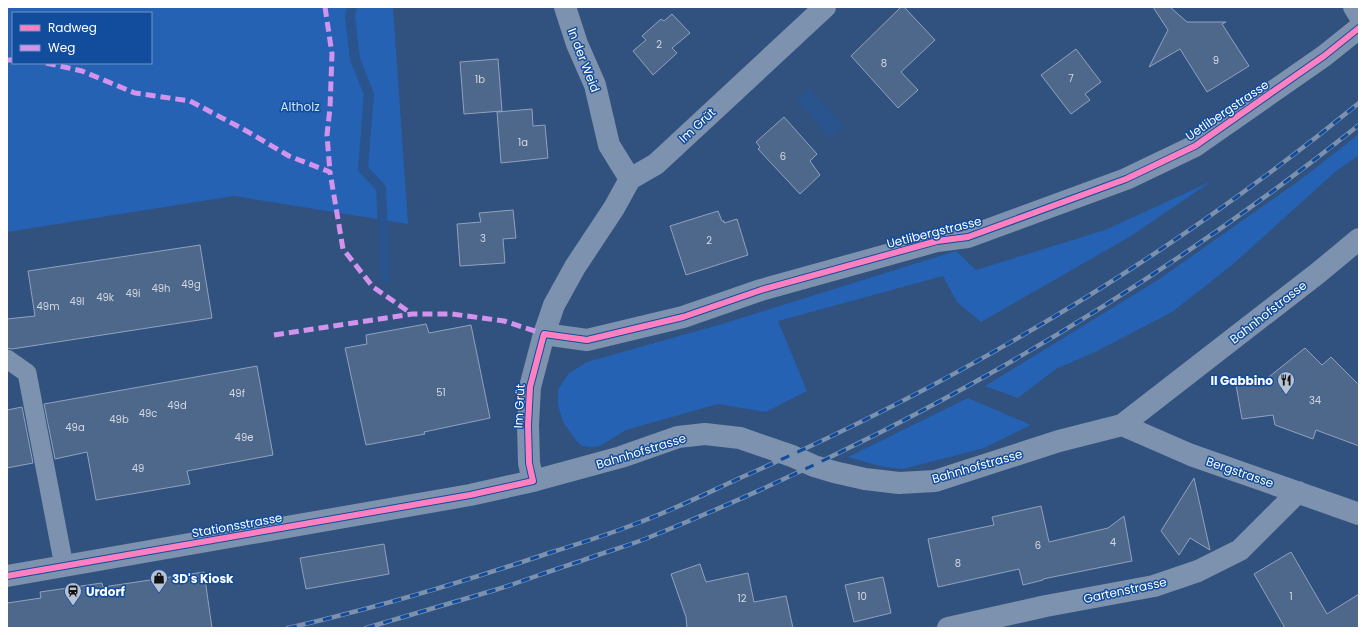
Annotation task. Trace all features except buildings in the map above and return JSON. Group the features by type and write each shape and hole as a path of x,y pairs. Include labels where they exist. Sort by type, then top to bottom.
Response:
{"street":[{"name":"In der Weid","path":"564,7 577,44 595,85 609,144 630,179"},
{"name":"Im Grüt","path":"533,481 529,463 528,425 530,387 544,334 554,305 574,267 614,208 630,179 656,164 825,7"},
{"path":"1354,7 1359,15"},
{"name":"Uetlibergstrasse","path":"544,334 587,340 683,317 768,288 937,241 968,237 1126,179 1195,146 1324,56 1359,28"},
{"name":"Bahnhofstrasse","path":"470,495 533,481 621,457 678,437 706,434 740,438 792,456 814,466 865,480 899,483 935,480 1060,441 1122,425 1318,273 1359,238"},
{"name":"Bergstrasse","path":"1122,425 1191,455 1359,514"},
{"name":"Gartenstrasse","path":"948,628 1046,606 1154,586 1198,571 1240,550 1298,492"},
{"name":"Stationsstrasse","path":"7,576 470,495"}],"lane":[{"path":"7,359 27,372 64,566"}],"green space":[{"name":"Altholz","path":"7,7 393,7 408,224 234,196 7,232"},
{"path":"1359,134 1359,155 1335,172 1232,265 1172,312 1097,351 1056,369 1018,398 985,386 1158,280 1300,180"},
{"path":"1212,181 1131,236 981,322 957,302 943,276 778,321 807,391 766,412 718,404 626,430 600,446 591,447 582,446 563,422 558,405 558,390 568,374 587,362 722,324 956,251 976,270 1105,230"},
{"path":"968,398 1031,425 984,448 903,469 880,466 848,457"}],"shaded area":[{"path":"809,88 845,126 831,139 796,100"}],"waterway":[{"path":"352,7 350,16 355,59 369,94 363,169 381,188 385,278"}],"railway":[{"path":"288,628 419,594 614,532 675,508 823,440 904,400 1063,312 1140,263 1215,212 1288,159 1359,103"},
{"path":"366,628 495,590 645,539 764,488 881,432 1006,364 1128,291 1245,211 1303,169 1359,125"}],"marked path":[{"path":"325,7 332,54 330,108 327,135 330,172"},
{"path":"7,60 12,60"},
{"path":"50,64 82,71 135,93 190,101 243,129 289,156 330,172 343,249 373,287 412,314"},
{"path":"274,335 412,314 452,314 504,321 544,334"}],"cycle path":[{"path":"7,576 470,495 533,481 529,463 528,425 530,387 544,334 587,340 683,317 761,290 937,241 968,237 1126,179 1195,146 1324,56 1359,28"}],"place":[{"name":"Il Gabbino","path":"1286,395"},
{"name":"3D's Kiosk","path":"159,593"},
{"name":"Urdorf","path":"73,606"}]}
